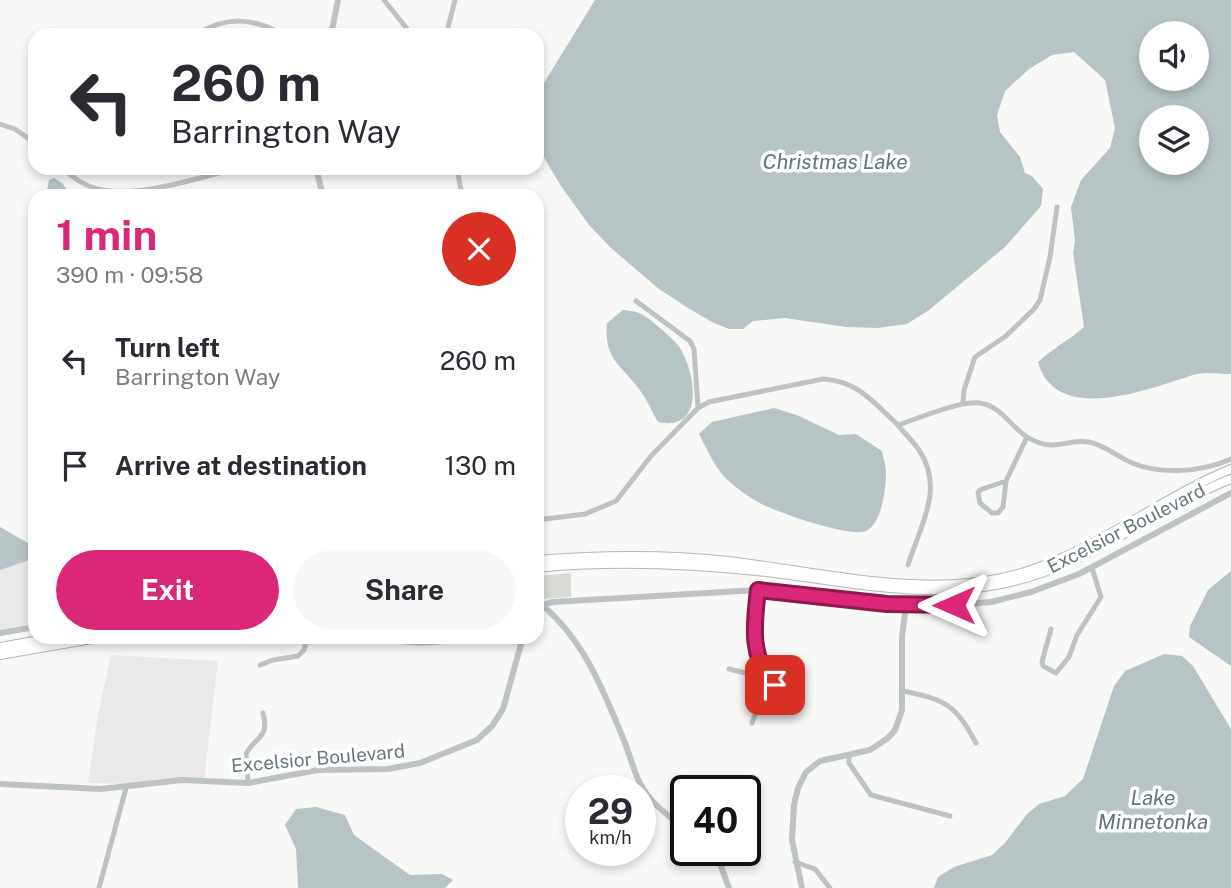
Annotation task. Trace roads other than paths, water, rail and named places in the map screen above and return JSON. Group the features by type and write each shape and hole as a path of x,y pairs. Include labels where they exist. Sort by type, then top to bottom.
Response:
{"main road":[{"path":"544,560 622,556 677,558 925,584 990,580 1028,571 1072,554 1180,493 1231,469"},
{"path":"544,568 622,563 676,564 926,592 979,588 1030,578 1074,561 1183,500 1231,479"},
{"path":"0,647 28,642"},
{"path":"0,655 63,644"}],"street":[{"path":"332,28 338,0"},
{"path":"384,0 406,28"},
{"path":"448,28 454,0"},
{"path":"208,28 217,23 241,20 265,24 272,28"},
{"path":"0,124 15,129 28,138"},
{"path":"72,175 86,185 103,189"},
{"path":"128,189 169,187 212,175"},
{"path":"963,404 964,390 975,357 1006,336 1040,300 1050,257 1057,207"},
{"path":"636,301 690,341 694,349 698,408"},
{"path":"544,519 585,514 616,501 650,457 698,408 709,402 778,389 808,380 839,380 863,392 898,425 920,452 928,471 931,493 928,512 908,565"},
{"path":"898,425 963,404 977,403 996,409 1027,437 1055,446 1081,441 1091,443 1129,462 1200,470 1231,459"},
{"path":"1006,481 978,493 980,503 992,513 998,513 1003,507 1006,481 1027,437"},
{"name":"Excelsior Boulevard","path":"544,605 758,590 906,605 954,605 1004,599 1056,584 1092,568 1231,493"},
{"path":"1051,629 1042,662 1043,666 1056,673 1069,657 1077,635 1101,597 1092,568"},
{"path":"752,723 762,705 783,704 779,691 760,666 754,639 758,590"},
{"path":"802,888 795,862 792,822 802,779 806,772 820,761 870,750 888,738 900,720 903,691 902,637 906,605"},
{"path":"544,610 565,626 587,658 610,704 644,791 670,816"},
{"path":"0,633 28,628"},
{"path":"260,665 298,656 305,644"},
{"name":"Excelsior Boulevard","path":"0,784 126,788 182,780 248,783 318,770 404,768 477,740 492,726 502,709 521,644"},
{"path":"729,669 746,673 760,666"},
{"path":"903,691 947,705 963,718 976,743"},
{"path":"248,783 246,754 264,733 263,713"},
{"path":"849,755 849,763 871,795 950,816"},
{"path":"99,888 126,788"},
{"path":"795,862 815,869 830,888"},
{"path":"721,866 729,888"}],"water":[{"name":"Christmas Lake","path":"595,0 1231,0 1231,374 1197,374 1130,394 1084,398 1064,393 1048,382 1038,362 1084,327 1073,253 1075,241 1071,207 1081,180 1110,148 1115,128 1105,80 1074,52 1052,55 1029,69 1005,91 997,115 1000,132 1020,157 1025,173 1032,176 1043,189 1041,206 1005,247 929,310 907,324 878,328 846,327 785,318 753,321 743,329 729,329 712,322 659,289 611,248 589,225 544,158 544,83"},
{"path":"54,178 67,189 47,189 49,180"},
{"path":"623,310 637,312 648,319 680,348 690,372 693,398 690,410 684,418 673,423 658,422 642,393 611,353 607,323"},
{"path":"774,408 799,416 839,435 856,434 882,451 886,469 882,505 876,521 866,531 844,531 766,506 734,486 721,473 699,434 712,422"},
{"path":"0,527 28,543 28,560 0,570"},
{"path":"1231,571 1231,666 1189,637 1190,626 1208,590"},
{"name":"Lake Minnetonka","path":"1164,654 1182,656 1193,666 1231,729 1231,888 934,888 938,877 954,867 992,855 1027,814 1039,804 1065,796 1083,779 1114,686 1125,671"},
{"path":"316,807 345,815 354,835 410,875 442,874 453,880 445,888 298,888 296,849 285,825 296,809"}]}
